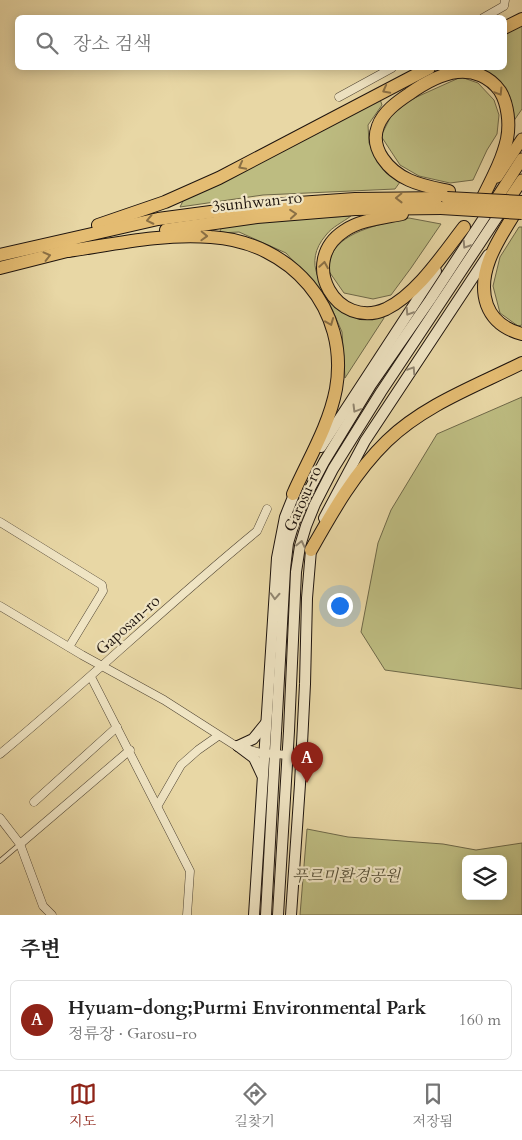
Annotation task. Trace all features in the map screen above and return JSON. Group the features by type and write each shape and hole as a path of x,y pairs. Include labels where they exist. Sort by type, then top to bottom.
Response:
{"highway":[{"path":"507,26 522,19"},
{"path":"35,246 165,202 203,186 425,70"},
{"path":"479,205 501,158 506,141 508,126 506,108 501,93 491,82 474,73 452,72 424,84 389,110 380,122 377,131 378,149 384,160 393,170 446,199 493,205 518,206 492,253 485,276 484,288 490,312 497,321 511,330 522,334"},
{"name":"3sunhwan-ro","path":"0,255 158,219 256,206 355,199 446,199 518,206"},
{"path":"446,199 402,214 367,221 341,233 330,246 323,263 324,280 331,295 342,304 358,311 384,310 412,290 464,227"},
{"name":"3sunhwan-ro","path":"0,268 158,231 257,216 355,209 446,199"},
{"path":"68,251 183,236 226,238 250,245 273,255 305,280 319,298 332,326 338,350 338,371 329,415 293,494"},
{"path":"311,550 346,491 361,470 388,440 434,407 522,363"}],"main road":[{"path":"464,227 522,138"},
{"name":"Garosu-ro","path":"266,915 270,754 285,569 288,543 294,523 306,496 371,385 430,300 522,159"},
{"name":"Garosu-ro","path":"291,915 302,756 306,625 311,550 331,502 365,441 518,206 522,180"},
{"name":"Garosu-ro","path":"278,915 288,755 296,572 300,546 306,526 333,469 381,392 518,206"},
{"name":"Garosu-ro","path":"254,915 263,778 270,754 267,719 277,558 285,517 293,494 327,436 464,227"},
{"path":"306,625 295,592 311,550"},
{"name":"Garosu-ro","path":"267,719 280,646"},
{"path":"238,746 250,742 257,736 267,719"},
{"path":"238,746 254,758 263,778"}],"street":[{"path":"488,15 504,6 505,0"},
{"path":"339,97 388,70"},
{"name":"Gaposan-ro","path":"0,754 91,677 139,632 256,531 267,509"},
{"path":"0,522 102,585 104,591 69,647"},
{"path":"0,606 164,700 218,736 238,746 270,754 302,756"},
{"path":"91,677 130,750 190,871 187,915"},
{"path":"34,802 117,727"},
{"path":"158,805 181,765 218,736"},
{"path":"20,844 130,750"},
{"path":"0,818 20,844 44,906 52,915"}],"lane":[{"path":"0,861 20,844"}],"green space":[{"path":"522,25 522,109 513,122 511,100 497,81 476,70 507,70 507,33"},
{"path":"461,77 478,83 494,100 499,115 497,134 473,180 450,183 419,176 400,165 381,136 391,116 410,100"},
{"path":"380,99 382,105 368,125 369,143 386,173 400,182 395,189 263,195 180,207 184,199"},
{"path":"351,216 331,230 319,245 315,255 317,275 327,293 342,310 383,313 384,318 345,378 342,332 332,309 318,289 286,253 239,232 219,233 222,227 260,221"},
{"path":"409,218 441,224 391,295 373,299 344,293 328,270 332,254 338,246 355,233"},
{"path":"519,227 522,227 522,325 518,326 500,313 493,286 500,257"},
{"path":"522,397 522,689 385,670 361,632 378,543 391,510 437,434"},
{"name":"푸르미환경공원","path":"307,829 348,837 443,844 476,850 522,843 522,915 300,915"}],"place":[{"name":"Hyuam-dong;Purmi Environmental Park","path":"307,783"}]}
